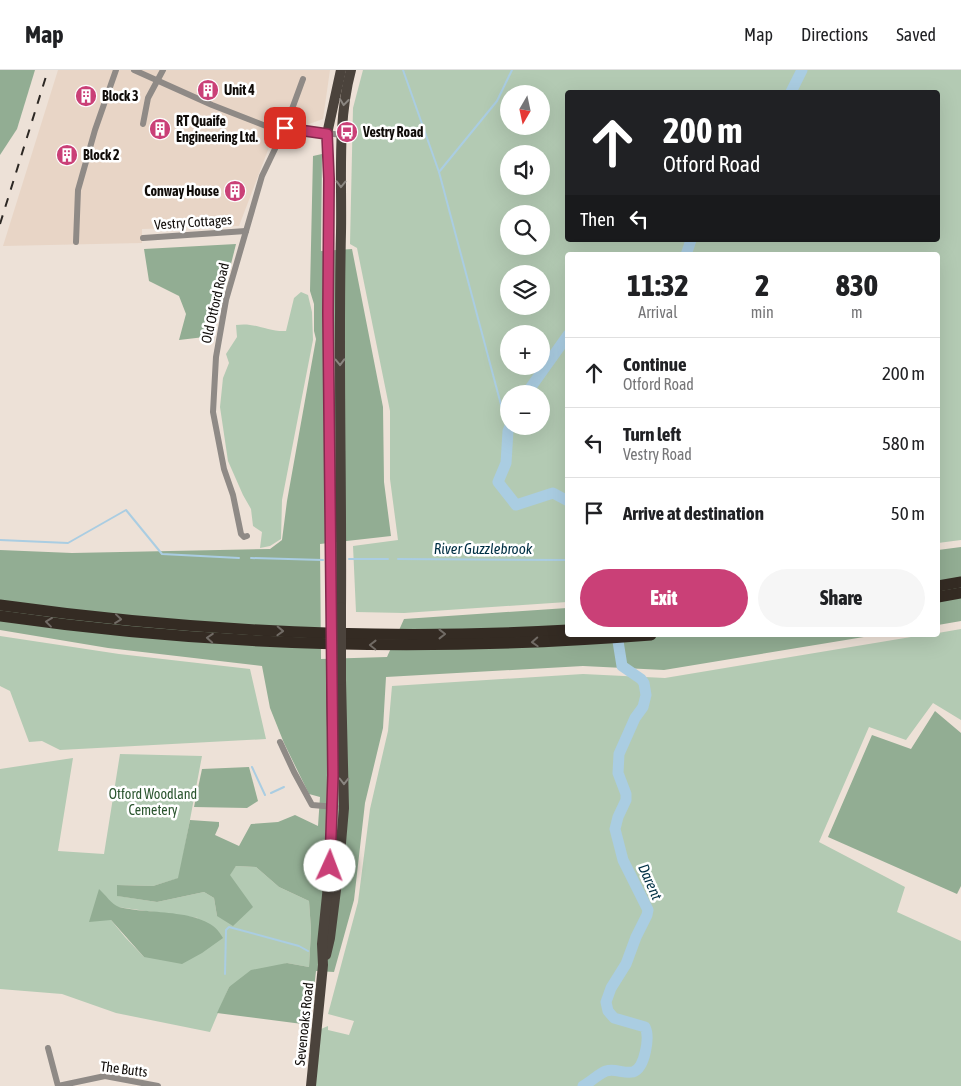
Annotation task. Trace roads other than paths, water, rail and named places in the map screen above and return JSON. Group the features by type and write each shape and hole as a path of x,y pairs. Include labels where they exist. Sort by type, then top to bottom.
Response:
{"highway":[{"path":"940,586 961,582"},
{"path":"940,597 961,593"},
{"path":"0,605 126,620 276,631 421,634 565,630"},
{"path":"0,616 134,632 297,643 427,645 618,637"}],"main road":[{"path":"336,606 328,313 329,179 327,134 341,70"},
{"path":"336,680 342,135 344,100 351,70"},
{"name":"Sevenoaks Road","path":"312,1086 323,965 322,944 330,866 336,680"},
{"name":"Sevenoaks Road","path":"323,965 330,938 344,808 336,680"}],"street":[{"path":"76,242 78,190 95,130 116,70"},
{"path":"134,70 212,105 271,128 342,135"},
{"path":"143,124 148,98 163,70"},
{"name":"Old Otford Road","path":"247,536 243,536 240,531 233,495 224,469 213,412 213,384 220,329 262,176 285,128 303,79"},
{"name":"Vestry Cottages","path":"143,238 246,232"},
{"path":"280,742 312,805 344,808"},
{"path":"48,1048 58,1086"},
{"name":"The Butts","path":"58,1086 104,1076 158,1086"}],"waterway":[{"path":"403,70 439,172"},
{"path":"500,401 439,172 497,101 512,70"},
{"name":"Darent","path":"792,90 802,70"},
{"name":"Darent","path":"687,252 690,242"},
{"name":"Darent","path":"532,385 565,339"},
{"name":"Darent","path":"508,435 506,463 498,482 516,505 553,493 565,499"},
{"name":"River Guzzlebrook","path":"0,540 68,543 126,510 162,554 239,558"},
{"name":"River Guzzlebrook","path":"251,558 323,560"},
{"name":"River Guzzlebrook","path":"349,559 388,559"},
{"name":"River Guzzlebrook","path":"398,559 565,560"},
{"name":"Darent","path":"583,1086 606,1071 633,1072 641,1065 647,1045 645,1027 614,1018 608,1011 606,1002 611,988 626,964 648,910 623,860 615,829 626,800 626,794 618,773 619,754 635,718 643,707 646,695 644,683 641,679 622,666 617,637"},
{"path":"252,767 265,795"},
{"path":"271,793 284,787"},
{"path":"225,974 226,930 229,927 299,946 308,951"}],"railway":[{"path":"0,224 48,70"}],"place":[{"name":"Unit 4","path":"208,90"},
{"name":"Block 3","path":"86,96"},
{"name":"RT Quaife Engineering Ltd.","path":"160,129"},
{"name":"Vestry Road","path":"347,132"},
{"name":"Block 2","path":"67,155"},
{"name":"Conway House","path":"235,191"}],"park label":[{"name":"Otford Woodland Cemetery","path":"153,802"}]}
